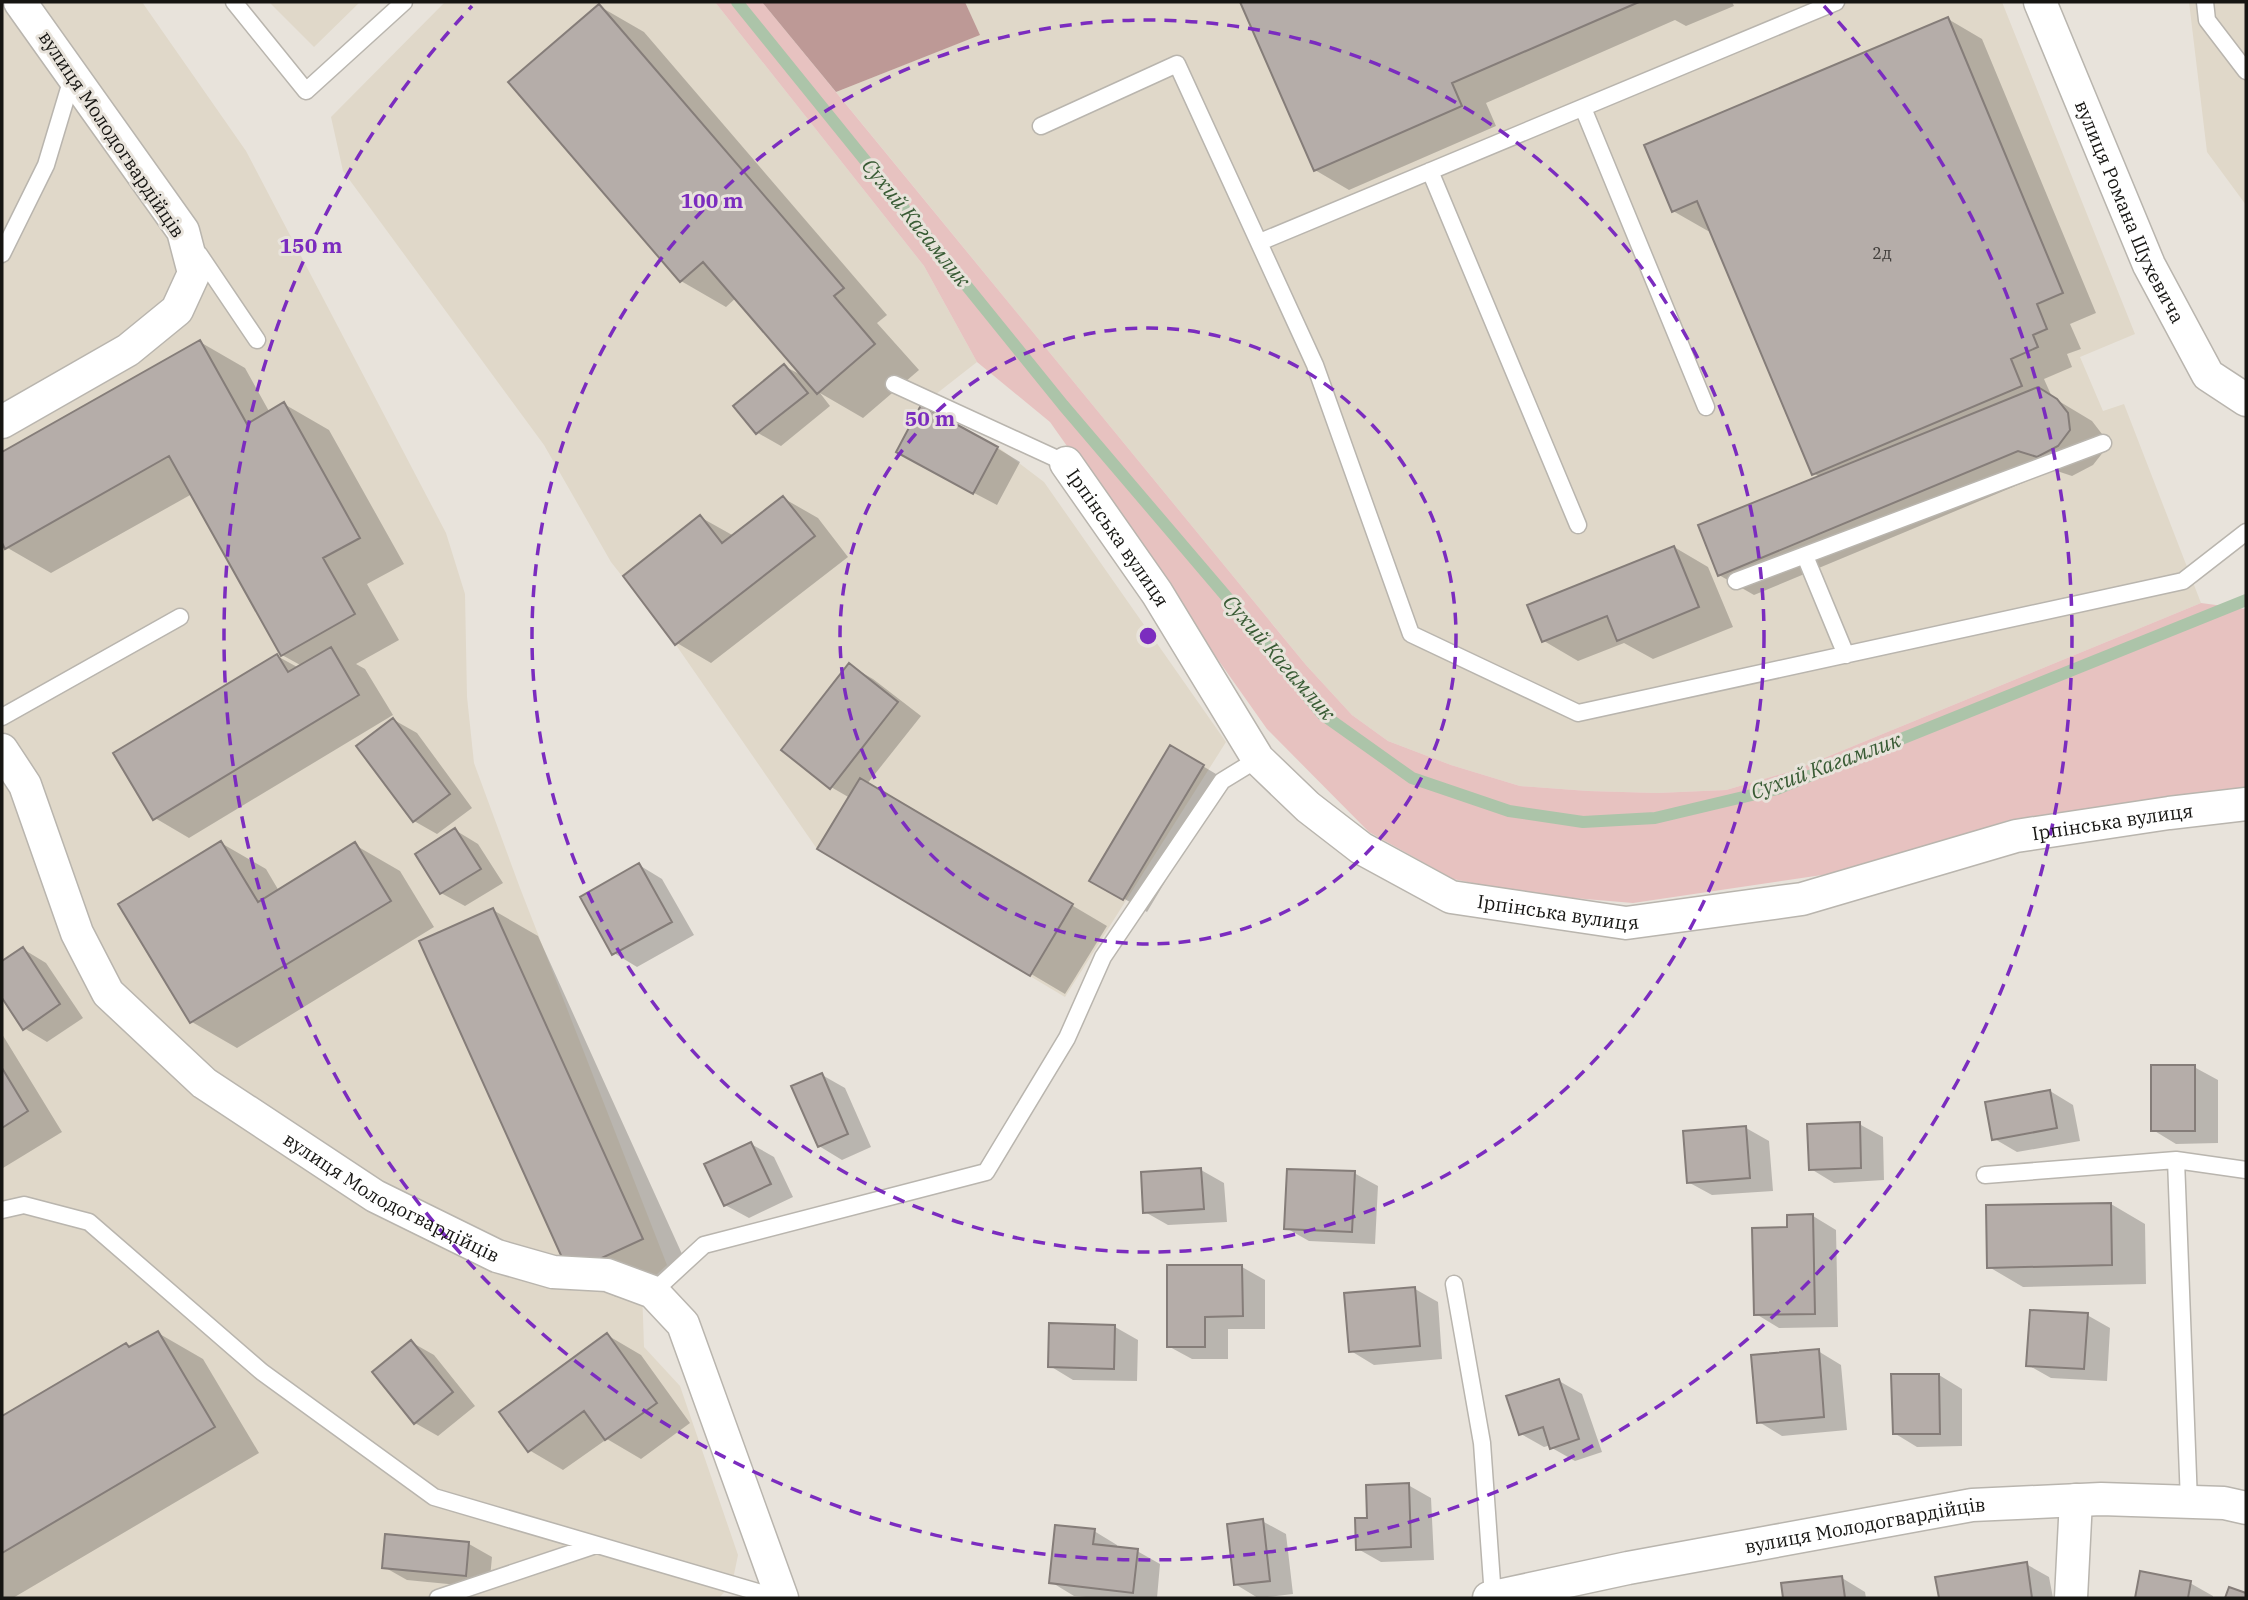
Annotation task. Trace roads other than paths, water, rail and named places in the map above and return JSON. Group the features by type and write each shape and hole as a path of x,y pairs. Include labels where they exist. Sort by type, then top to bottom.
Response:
{"street":[{"name":"вулиця Молодогвардійців","path":"2,422 128,350 177,310 194,273 183,231 20,2"},
{"name":"вулиця Романа Шухевича","path":"2040,2 2149,265 2208,375 2246,400"},
{"name":"Ірпінська вулиця","path":"1066,463 1157,593 1258,759 1308,807 1361,848 1451,897 1626,923 1802,899 2015,836 2246,804"},
{"name":"вулиця Молодогвардійців","path":"2,750 25,785 77,933 108,993 204,1083 375,1196 497,1256 553,1272 607,1275 653,1292 683,1324 780,1598"},
{"name":"вулиця Молодогвардійців","path":"1492,1598 1628,1567 1972,1505 2101,1499 2224,1503 2246,1508"},
{"path":"2071,1598 2076,1500"}],"lane":[{"path":"234,2 306,91 404,2"},
{"path":"1260,242 1836,2"},
{"path":"2205,2 2207,20 2246,71"},
{"path":"1041,126 1177,64 1315,365 1411,634 1578,713 2183,581 2246,532"},
{"path":"2,254 46,165 73,74"},
{"path":"1583,108 1706,407"},
{"path":"1430,172 1577,525"},
{"path":"183,231 257,340"},
{"path":"894,384 1066,463"},
{"path":"1736,581 2103,443"},
{"path":"1805,556 1846,655"},
{"path":"2,717 180,617"},
{"path":"653,1292 704,1245 986,1172 1067,1038 1103,957 1222,781 1258,759"},
{"path":"2176,1160 2189,1502"},
{"path":"1985,1175 2176,1160 2246,1170"},
{"path":"2,1210 24,1205 89,1222 262,1372 434,1497 780,1598"},
{"path":"1454,1284 1482,1443 1492,1598"},
{"path":"438,1598 596,1545"}],"waterway":[{"name":"Сухий Кагамлик","path":"737,2 1063,405 1242,615 1322,714 1412,778 1509,811 1583,822 1655,818 1777,789 2246,600"}]}
